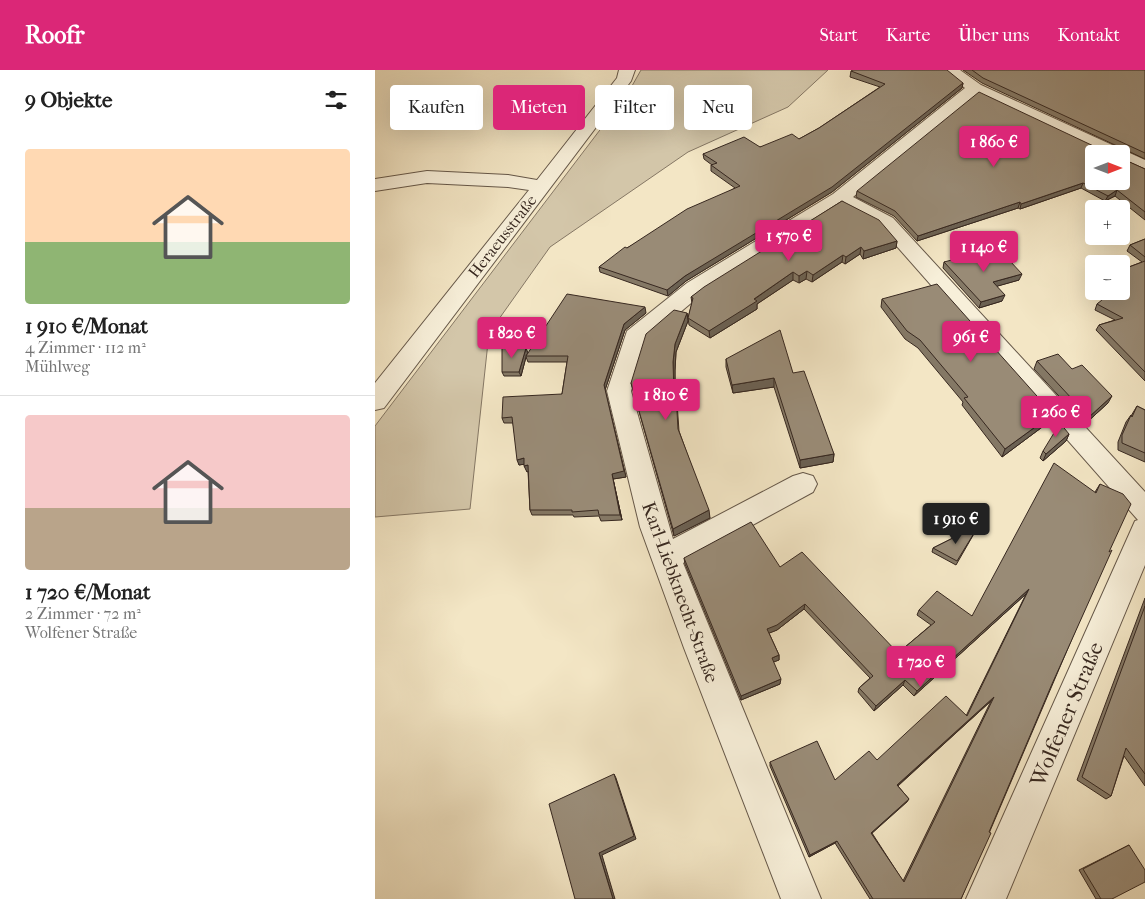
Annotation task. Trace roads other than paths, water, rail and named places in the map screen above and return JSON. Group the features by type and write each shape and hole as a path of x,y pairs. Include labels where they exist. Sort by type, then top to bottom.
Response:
{"street":[{"name":"Heraeusstraße","path":"375,401 619,86 627,70"},
{"path":"950,70 975,88 1097,145"},
{"name":"Karl-Liebknecht-Straße","path":"801,899 690,652 666,557 654,527 619,391 635,337 695,288 840,198 975,88"},
{"path":"1130,160 1145,167"},
{"path":"375,185 427,177 542,186"},
{"path":"840,198 886,222 1145,511"},
{"path":"666,557 803,484"},
{"name":"Wolfener Straße","path":"986,899 1145,530"}]}
